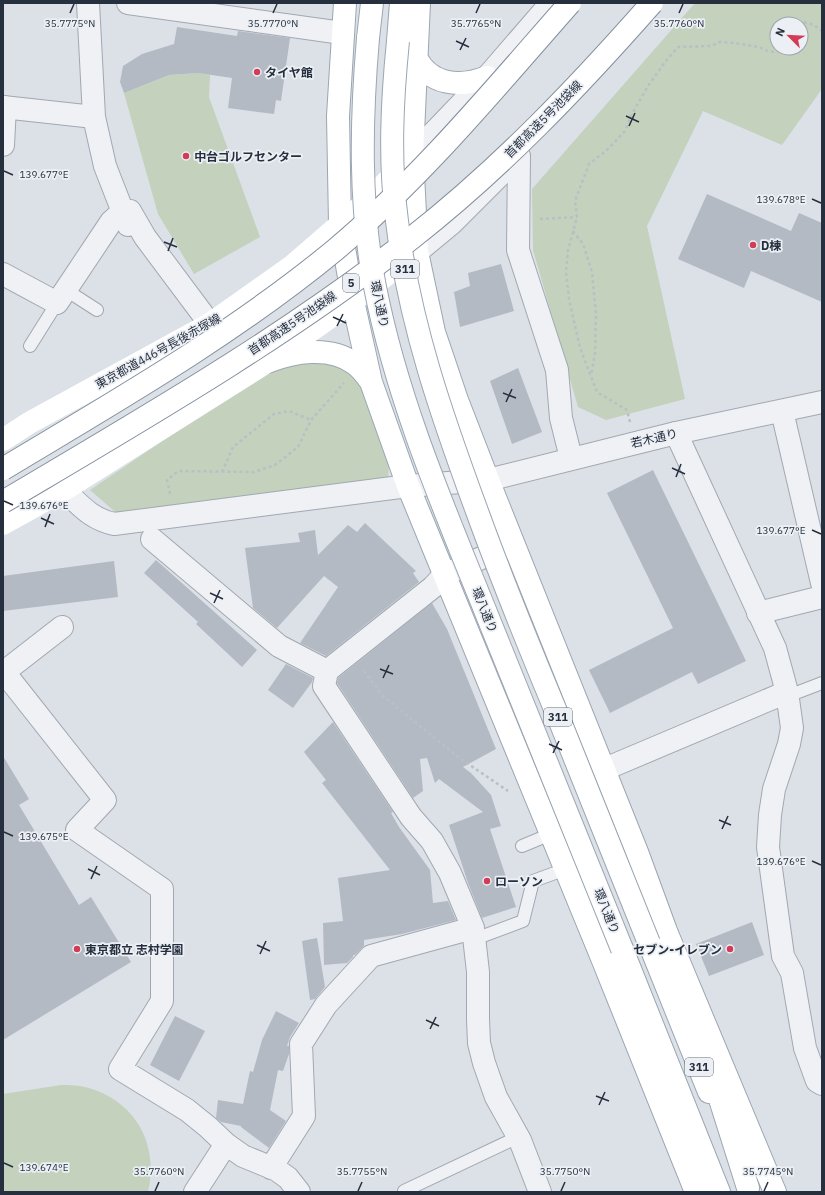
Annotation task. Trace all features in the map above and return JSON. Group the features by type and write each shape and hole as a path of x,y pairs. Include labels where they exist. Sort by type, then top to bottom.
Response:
{"main road":[{"path":"345,3 338,116 340,224 353,301 371,382 408,486 697,1192"},
{"name":"環八通り","path":"372,3 363,92 363,159 365,201 375,286 391,355 410,418 440,500 622,948 719,1192"},
{"name":"311","path":"401,3 393,94 392,158 396,221 407,284 421,347 440,408 499,573 658,937 748,1190"},
{"path":"419,3 412,155 417,252 434,332 457,400 488,480 637,852 658,937 704,1051 748,1190"},
{"path":"3,469 170,369 290,287 379,211 415,176 501,83 570,3"},
{"name":"首都高速5号池袋線","path":"3,502 186,393 300,319 414,236 515,149 597,64 652,3"},
{"path":"416,57 424,70 442,80 466,84 486,77"},
{"name":"東京都道446号長後赤塚線","path":"3,440 29,423 210,324 292,266 374,194 412,155"},
{"path":"3,524 64,490 267,362 353,301 417,252"},
{"path":"267,362 296,354 326,353 353,362 363,371 371,382"},
{"path":"658,937 772,1185"},
{"path":"622,948 649,1048 697,1192"},
{"path":"602,958 649,1048 719,1192"},
{"path":"704,1051 772,1185"}],"street":[{"path":"88,3 94,117 105,166 122,212 136,243 157,276"},
{"path":"128,3 342,33"},
{"path":"412,155 486,77 551,3"},
{"path":"417,252 456,218 519,156 604,61 652,3"},
{"path":"3,145 4,107 94,117"},
{"path":"519,156 518,250 557,370 561,418 571,458"},
{"path":"3,274 62,297 111,222 122,212 130,211 145,237 210,324"},
{"name":"若木通り","path":"64,490 102,522 114,524 408,486 488,480 571,458 676,433 822,402"},
{"path":"782,411 822,583"},
{"path":"676,433 775,648 788,694 792,728 789,744 774,789 770,815 768,847 783,956 792,973 805,1048 817,1081 822,1084"},
{"path":"152,539 279,646 327,671"},
{"path":"513,543 444,575 433,587 327,671 324,686 411,817 432,841 450,873 474,934 478,972 479,1043 484,1063 496,1097 518,1137 540,1192"},
{"path":"758,613 822,597"},
{"path":"62,627 4,672 105,800 76,830 162,889 162,1001 120,1069 188,1110 226,1144 243,1156 271,1168 288,1178 299,1192"},
{"path":"604,769 788,694"},
{"path":"271,1168 304,1116 301,1044 326,1005 372,956 474,934"},
{"path":"195,1192 226,1144"}],"lane":[{"path":"30,346 62,297 97,310"},
{"path":"788,694 822,683"},
{"path":"522,846 551,834"},
{"path":"474,934 523,921 533,881 566,869"},
{"path":"404,1191 518,1137"}],"path":[{"path":"809,24 822,31"},
{"path":"631,426 626,410 597,392 580,348 569,299 566,272 568,250 577,217 575,201 589,164 606,151 625,131 632,114 648,86 678,47 711,46 720,42 734,42 769,52"},
{"path":"535,220 577,217"},
{"path":"573,231 583,244 592,272 596,316 595,354 591,376"},
{"path":"170,500 168,480 178,471 254,472 275,465 298,447 311,420 344,382"},
{"path":"222,472 233,447 274,414 288,411 311,420"},
{"path":"350,653 383,696 458,757 510,792"}],"green space":[{"path":"695,3 822,3 822,89 782,145 703,111 647,226 685,399 606,420 578,407 533,250 532,189"},
{"name":"中台ゴルフセンター","path":"198,73 210,75 209,97 260,237 194,274 158,214 124,93 169,75"},
{"path":"316,356 357,374 389,465 388,480 121,517 90,490 272,367"},
{"path":"61,1085 80,1086 98,1091 128,1110 138,1124 150,1155 151,1173 148,1192 3,1192 3,1094"}],"building":[{"path":"177,27 237,36 238,31 290,38 281,101 276,100 274,114 228,108 232,78 198,73 169,75 124,93 120,82 123,66 142,54 174,44"},
{"name":"D棟","path":"707,194 791,231 799,213 822,223 822,302 751,271 744,288 678,259"},
{"path":"501,264 514,311 460,327 454,292 470,286 468,273"},
{"path":"518,368 542,432 512,444 490,381"},
{"path":"653,470 746,661 698,684 692,672 610,713 589,670 673,628 607,493"},
{"path":"365,523 416,571 413,573 419,582 326,656 300,643 338,587 324,576 277,628 253,608 245,548 300,542 298,533 315,530 318,555 348,525 357,532"},
{"path":"156,560 257,650 242,667 196,624 198,622 144,573"},
{"path":"114,561 118,597 3,611 3,576"},
{"path":"432,603 447,629 496,749 463,767 471,773 491,795 501,826 490,829 516,907 482,918 468,883 449,825 483,812 439,779 435,783 427,758 420,759 423,791 413,798 337,683 338,678"},
{"path":"286,664 313,678 312,682 293,708 268,690"},
{"path":"333,722 393,812 391,813 399,827 430,870 433,903 448,901 456,920 402,934 364,940 364,946 355,955 353,955 347,963 324,965 323,923 343,921 338,878 390,870 322,783 326,780 304,752"},
{"path":"3,756 29,799 19,805 79,905 91,897 131,962 3,1040"},
{"name":"セブン-イレブン","path":"752,922 764,955 709,976 696,944"},
{"path":"317,938 325,987 315,999 310,1000 302,941"},
{"path":"276,1011 299,1023 290,1037 287,1046 289,1046 289,1054 283,1071 278,1070 270,1110 286,1121 269,1148 241,1126 221,1122 216,1118 218,1100 243,1104 250,1071 253,1072 262,1040"},
{"path":"175,1016 205,1031 179,1081 150,1065"}],"place":[{"name":"タイヤ館","path":"257,72"},
{"name":"中台ゴルフセンター","path":"186,156"},
{"name":"D棟","path":"753,245"},
{"name":"ローソン","path":"487,881"},
{"name":"東京都立 志村学園","path":"77,949"},
{"name":"セブン-イレブン","path":"730,949"}]}
